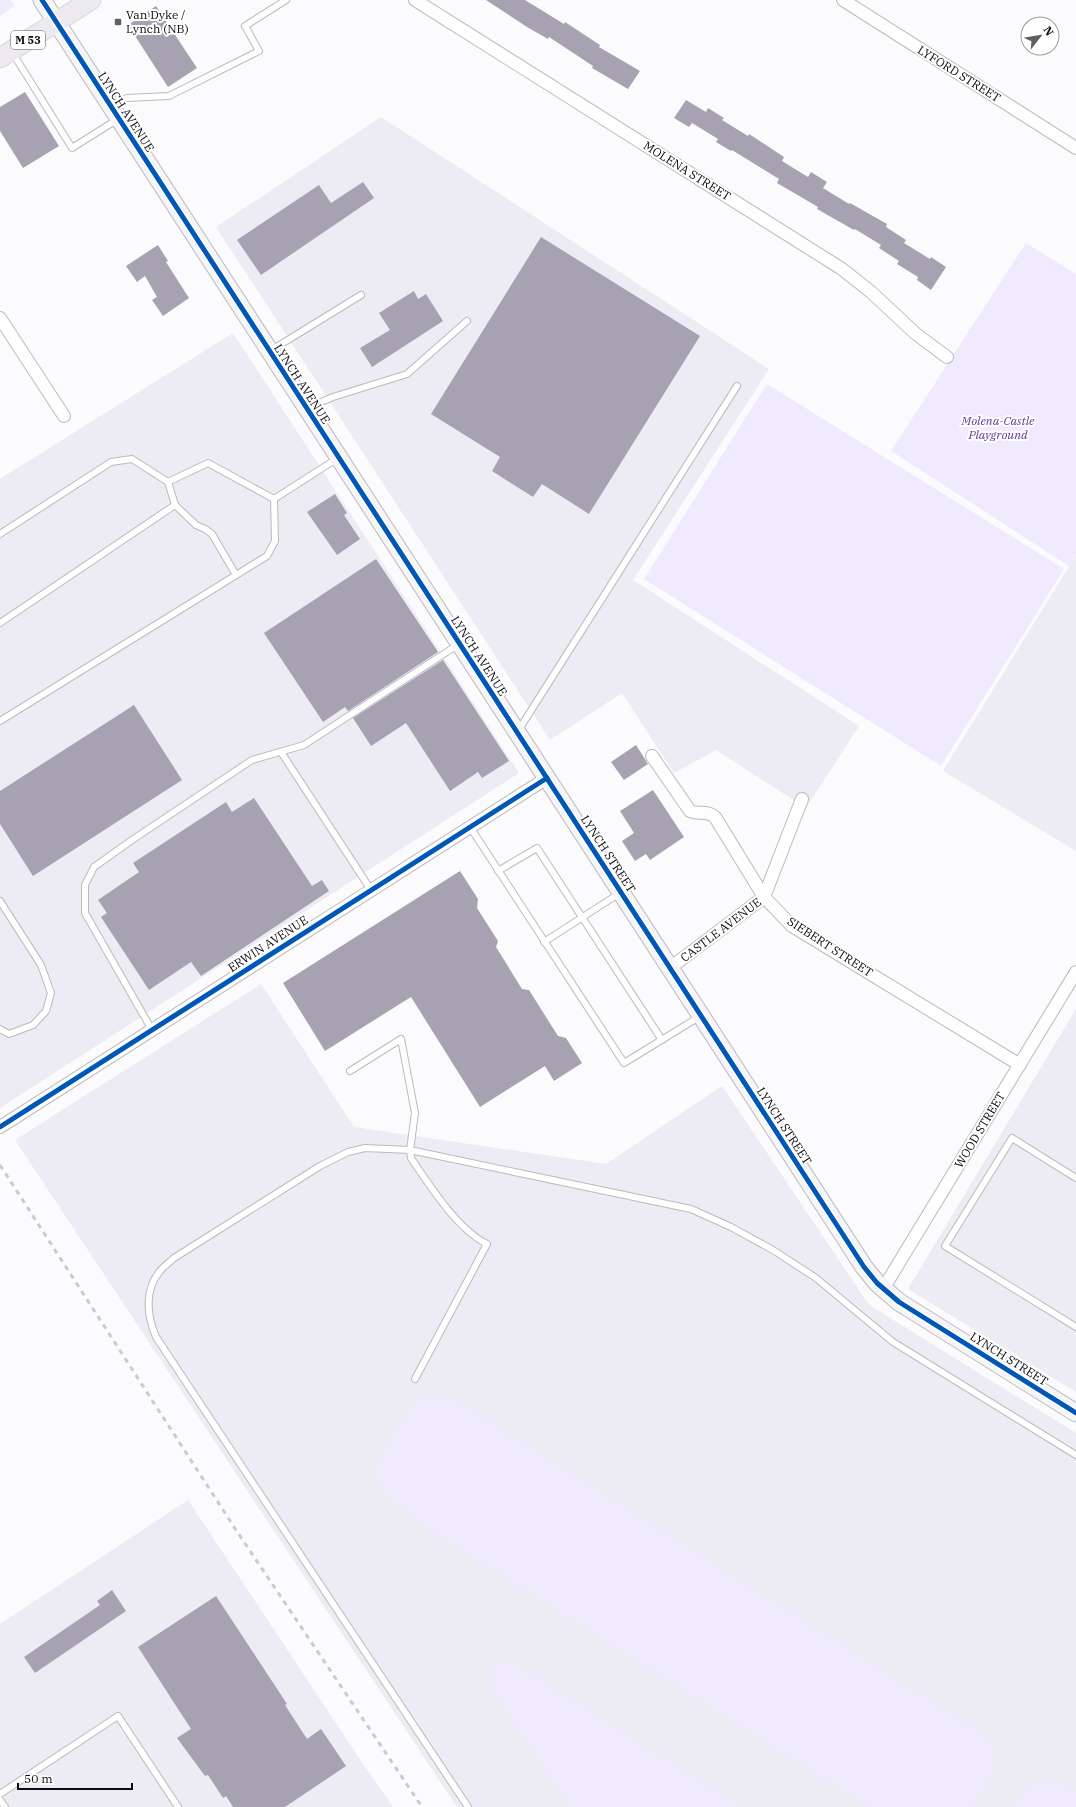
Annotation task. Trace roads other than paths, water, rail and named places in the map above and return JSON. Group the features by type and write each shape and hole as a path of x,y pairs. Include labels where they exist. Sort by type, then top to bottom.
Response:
{"main road":[{"name":"M 53","path":"6,55 91,0"}],"street":[{"name":"LYNCH AVENUE","path":"42,0 547,778"},
{"name":"MOLENA STREET","path":"416,0 842,269 871,292 916,334 947,357"},
{"name":"LYFORD STREET","path":"842,0 1076,148"},
{"path":"0,318 64,416"},
{"name":"SIEBERT STREET","path":"652,756 690,811 695,813 707,812 715,817 764,897 792,926 1020,1065"},
{"name":"ERWIN AVENUE","path":"0,1127 547,778"},
{"name":"LYNCH STREET","path":"547,778 864,1267 898,1302 1076,1413"},
{"name":"CASTLE AVENUE","path":"670,968 764,897 802,799"},
{"name":"WOOD STREET","path":"884,1289 1076,972"}],"lane":[{"path":"6,55 72,148 114,113 127,98 169,96 259,51 245,26 286,0"},
{"path":"269,351 361,295"},
{"path":"306,408 333,397 407,374 467,321"},
{"path":"517,733 737,386"},
{"path":"274,499 338,458"},
{"path":"0,534 111,462 132,459 168,482 175,506 196,525 212,534 236,575"},
{"path":"168,482 208,463 274,499"},
{"path":"0,721 267,556 275,541 274,499"},
{"path":"0,623 175,506"},
{"path":"152,1030 85,913 85,885 94,867 252,760 304,745 459,644"},
{"path":"281,752 371,890"},
{"path":"470,827 624,1063 701,1015"},
{"path":"498,871 537,848 662,1040"},
{"path":"544,942 621,892"},
{"path":"0,901 42,965 51,992 46,1011 33,1025 9,1034 0,1029"},
{"path":"350,1071 401,1039 415,1113 410,1150 411,1158 441,1201 467,1230 479,1240 487,1244 415,1379"},
{"path":"1076,1178 1012,1138 945,1246 1076,1327"},
{"path":"468,1807 156,1337 152,1326 149,1306 149,1291 160,1271 174,1258 320,1166 348,1152 365,1148 410,1150 691,1209 732,1227 773,1250 816,1278 892,1342 1076,1455"},
{"path":"0,1794 118,1716 178,1807"},
{"path":"0,1800 5,1807"}],"railway":[{"path":"0,1165 236,1530 422,1807"}],"place":[{"name":"Van Dyke / Lynch (NB)","path":"118,22"}],"park label":[{"name":"Molena-Castle Playground","path":"998,428"}]}
